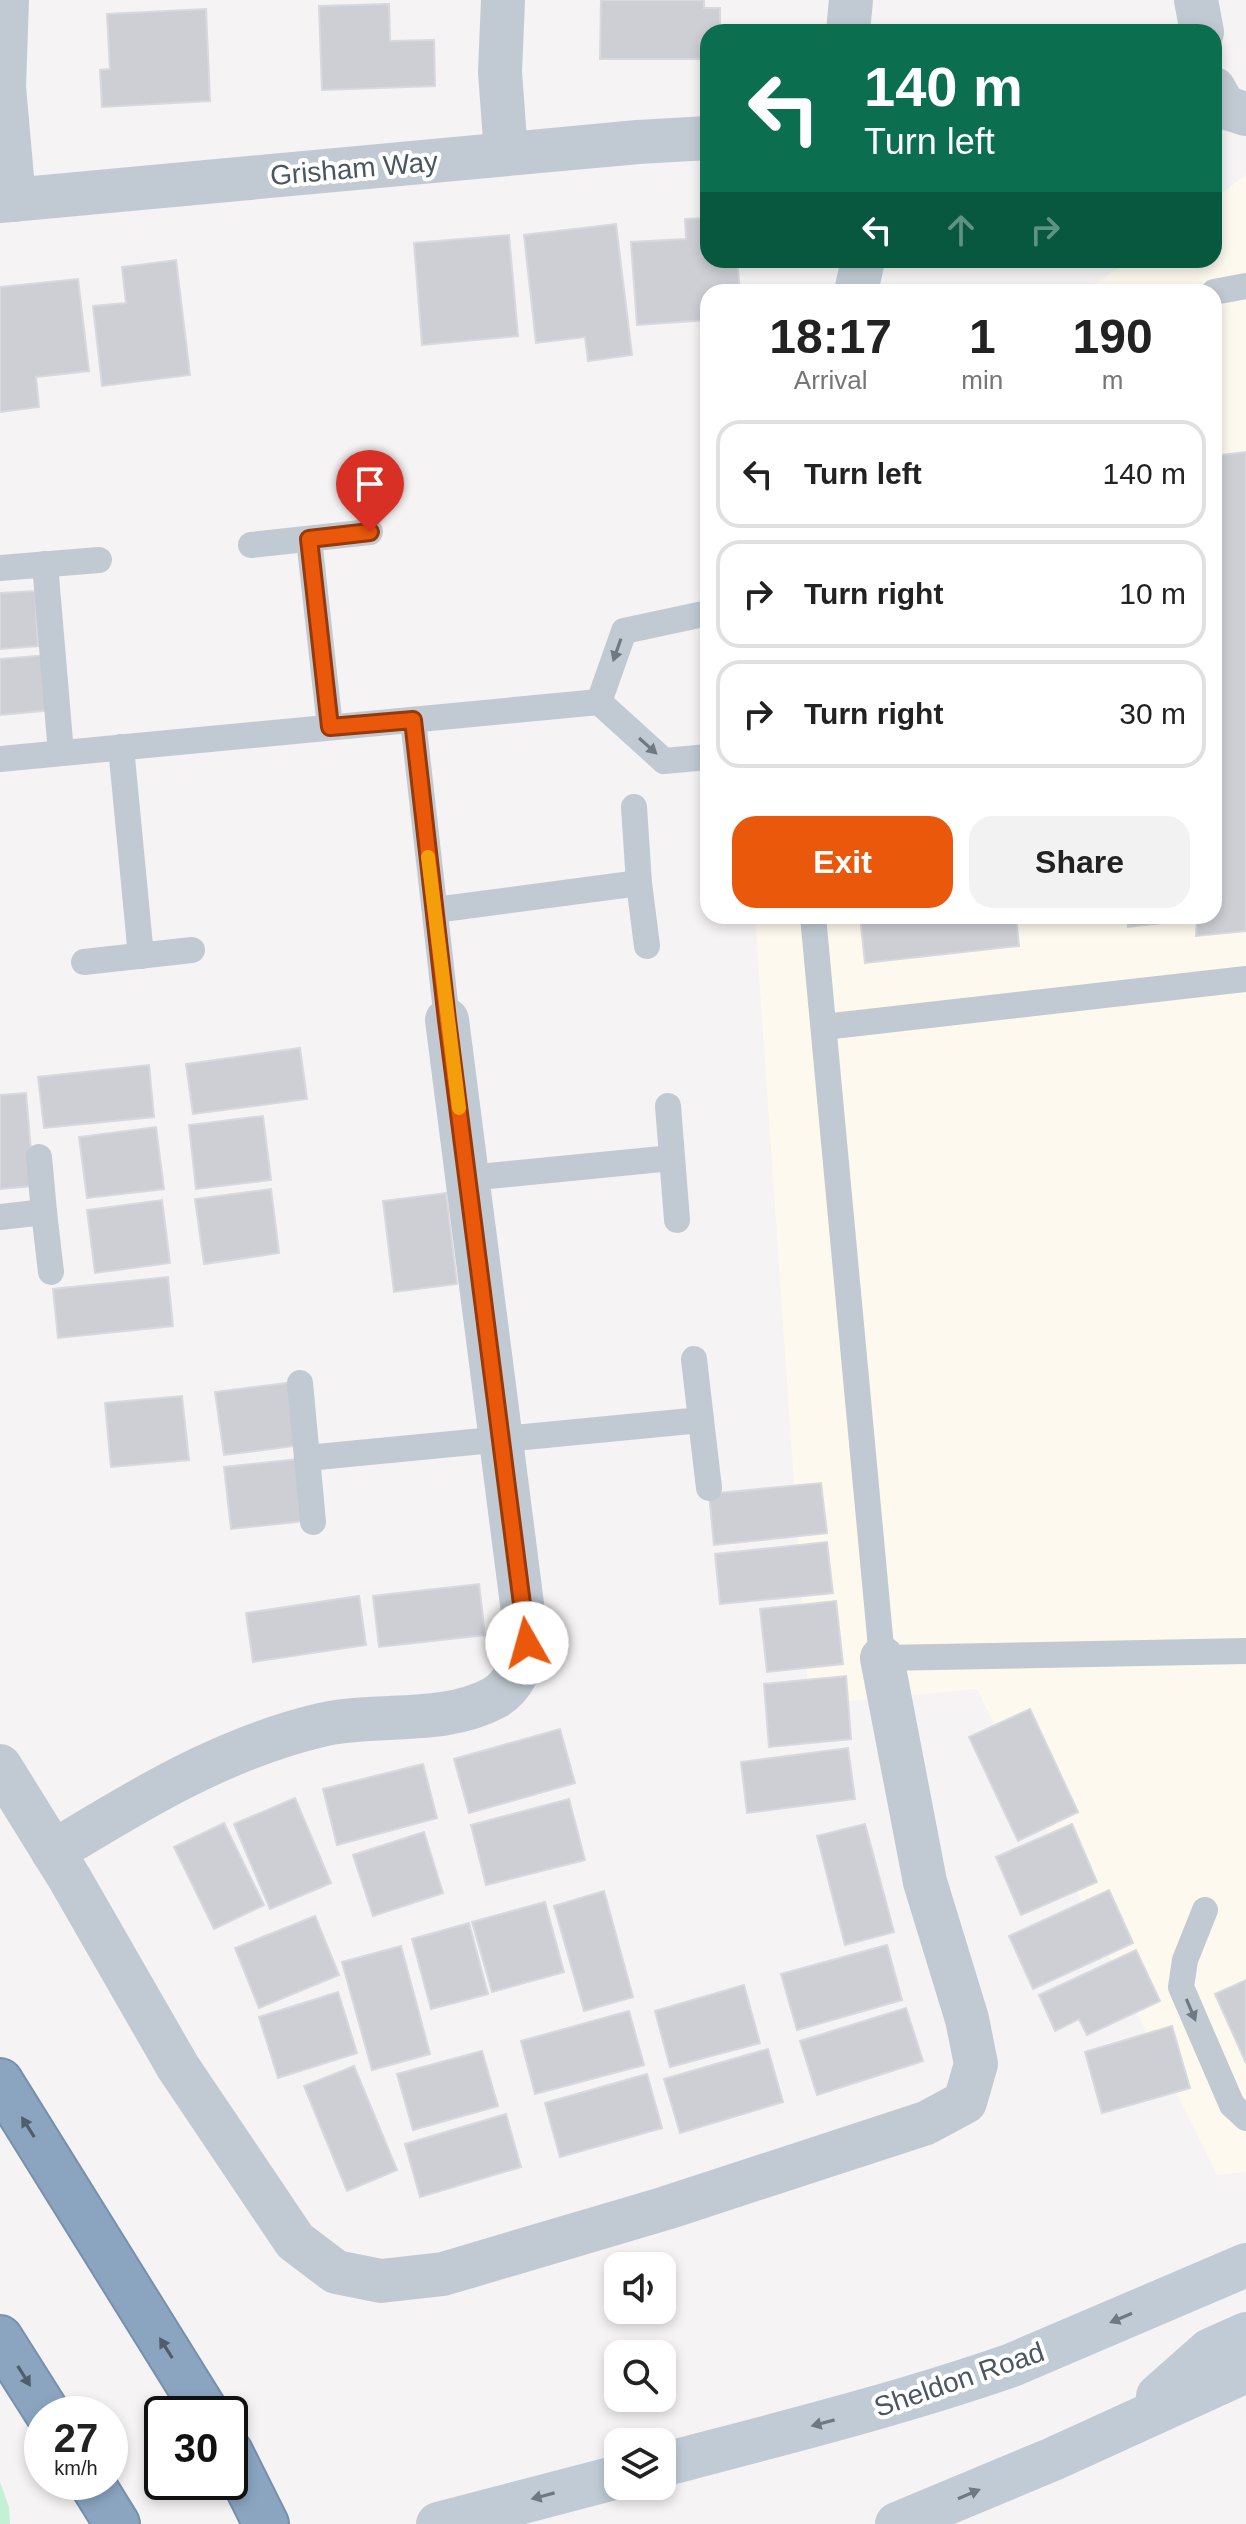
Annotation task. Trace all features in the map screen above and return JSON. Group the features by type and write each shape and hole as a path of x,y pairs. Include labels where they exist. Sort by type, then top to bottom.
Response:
{"highway":[{"path":"0,2081 196,2396"},
{"path":"0,2338 37,2396"},
{"path":"248,2488 266,2524"},
{"path":"102,2500 117,2524"}],"main road":[{"name":"Sheldon Road","path":"676,2461 952,2386 1012,2365 1246,2265"},
{"path":"1123,2427 1210,2350 1246,2334"},
{"path":"897,2524 1246,2371"},
{"path":"438,2524 604,2481"}],"street":[{"path":"7,0 4,87 7,200"},
{"path":"503,0 500,72 506,154"},
{"path":"849,24 851,0"},
{"path":"1196,0 1200,24"},
{"path":"1222,103 1224,107 1246,114"},
{"name":"Grisham Way","path":"7,200 700,139"},
{"path":"53,1852 155,1790 245,1747 323,1724 457,1711 495,1697 518,1675 527,1643 447,1020"},
{"path":"0,1766 178,2067 295,2241 336,2272 381,2281 443,2274 666,2208 926,2123 965,2102 976,2064 967,2019 925,1882 882,1658"}],"lane":[{"path":"1222,290 1246,286"},
{"path":"251,545 370,532"},
{"path":"309,539 330,727"},
{"path":"0,568 99,560"},
{"path":"45,564 61,753"},
{"path":"599,702 624,631 700,615"},
{"path":"0,759 599,702 664,761 700,758"},
{"path":"413,720 447,1020"},
{"path":"121,747 141,956"},
{"path":"634,807 647,946"},
{"path":"435,910 639,883"},
{"path":"814,924 882,1658 1246,1651"},
{"path":"84,962 192,950"},
{"path":"824,1027 1246,979"},
{"path":"668,1106 677,1220"},
{"path":"39,1157 51,1272"},
{"path":"468,1178 672,1158"},
{"path":"0,1217 44,1212"},
{"path":"694,1359 709,1488"},
{"path":"300,1383 313,1522"},
{"path":"307,1458 701,1420"},
{"path":"1205,1910 1185,1960 1181,1987 1232,2105 1246,2118"}],"shaded area":[{"path":"1246,175 1246,2172 1217,2175 977,1689 809,1705 756,924 1222,924 1222,284 1096,284 1118,268 1222,268 1222,193"}],"green space":[{"path":"0,2482 9,2507 10,2524 0,2524"}],"building":[{"path":"601,0 704,0 704,8 720,8 720,24 700,24 700,59 600,59"},
{"path":"389,4 390,41 434,40 435,86 322,90 319,6"},
{"path":"206,9 210,101 102,107 100,70 110,69 107,14"},
{"path":"700,218 700,268 738,268 739,284 700,284 700,321 637,325 631,242 686,239 685,219"},
{"path":"616,224 632,355 588,361 585,337 536,343 524,235"},
{"path":"509,235 518,336 422,345 414,243"},
{"path":"176,260 190,375 102,386 93,306 126,303 122,267"},
{"path":"78,279 89,371 36,377 39,407 0,412 0,287"},
{"path":"1246,452 1246,931 1196,936 1197,924 1222,924 1222,455"},
{"path":"35,591 38,646 0,649 0,593"},
{"path":"48,655 53,710 0,715 0,659"},
{"path":"861,924 1017,924 1019,946 865,963"},
{"path":"300,1048 307,1099 193,1114 186,1064"},
{"path":"149,1065 154,1117 44,1128 38,1077"},
{"path":"26,1093 34,1186 0,1189 0,1095"},
{"path":"263,1116 271,1180 196,1189 189,1125"},
{"path":"156,1127 164,1189 87,1198 79,1137"},
{"path":"271,1189 279,1253 204,1264 195,1199"},
{"path":"446,1193 457,1284 394,1292 383,1201"},
{"path":"162,1200 170,1263 95,1273 87,1210"},
{"path":"168,1277 173,1326 58,1338 53,1289"},
{"path":"294,1382 302,1445 224,1455 215,1392"},
{"path":"182,1396 189,1460 111,1467 105,1403"},
{"path":"298,1459 305,1521 231,1529 224,1467"},
{"path":"821,1483 827,1533 714,1545 709,1494"},
{"path":"827,1542 833,1593 720,1604 715,1554"},
{"path":"479,1584 485,1635 379,1647 373,1596"},
{"path":"359,1596 366,1645 253,1662 246,1613"},
{"path":"836,1601 843,1664 767,1672 760,1609"},
{"path":"846,1676 851,1739 769,1747 764,1684"},
{"path":"1030,1709 1078,1812 1018,1841 969,1737"},
{"path":"560,1729 575,1783 469,1813 454,1759"},
{"path":"848,1748 855,1799 747,1813 741,1762"},
{"path":"423,1764 437,1818 337,1845 323,1789"},
{"path":"295,1798 331,1883 270,1909 234,1824"},
{"path":"569,1799 585,1860 486,1885 471,1825"},
{"path":"224,1823 264,1905 214,1929 174,1847"},
{"path":"865,1824 894,1932 845,1945 817,1836"},
{"path":"1072,1824 1097,1882 1021,1915 996,1857"},
{"path":"424,1832 443,1893 373,1916 353,1855"},
{"path":"1109,1890 1133,1943 1033,1989 1009,1936"},
{"path":"604,1891 633,1997 584,2011 554,1906"},
{"path":"545,1902 564,1972 492,1992 472,1922"},
{"path":"315,1916 339,1975 259,2008 235,1948"},
{"path":"469,1923 488,1994 431,2009 412,1939"},
{"path":"887,1945 902,2000 797,2030 781,1974"},
{"path":"401,1946 430,2054 372,2070 342,1962"},
{"path":"1136,1950 1160,2001 1087,2035 1079,2019 1055,2031 1039,1995"},
{"path":"1246,1980 1246,2063 1215,1994"},
{"path":"744,1985 760,2043 670,2067 655,2011"},
{"path":"338,1992 357,2053 278,2078 259,2017"},
{"path":"906,2008 923,2061 817,2095 800,2041"},
{"path":"629,2011 644,2065 535,2094 521,2041"},
{"path":"1172,2026 1190,2088 1102,2113 1085,2052"},
{"path":"768,2049 783,2102 680,2133 664,2079"},
{"path":"482,2051 498,2106 413,2130 397,2074"},
{"path":"354,2066 397,2170 347,2191 304,2086"},
{"path":"647,2074 662,2128 560,2157 545,2103"},
{"path":"506,2114 521,2167 420,2197 405,2144"}],"slow traffic":[{"path":"428,857 459,1108"}],"route":[{"path":"370,532 309,539 330,727 413,720 447,1020 527,1643"}]}
